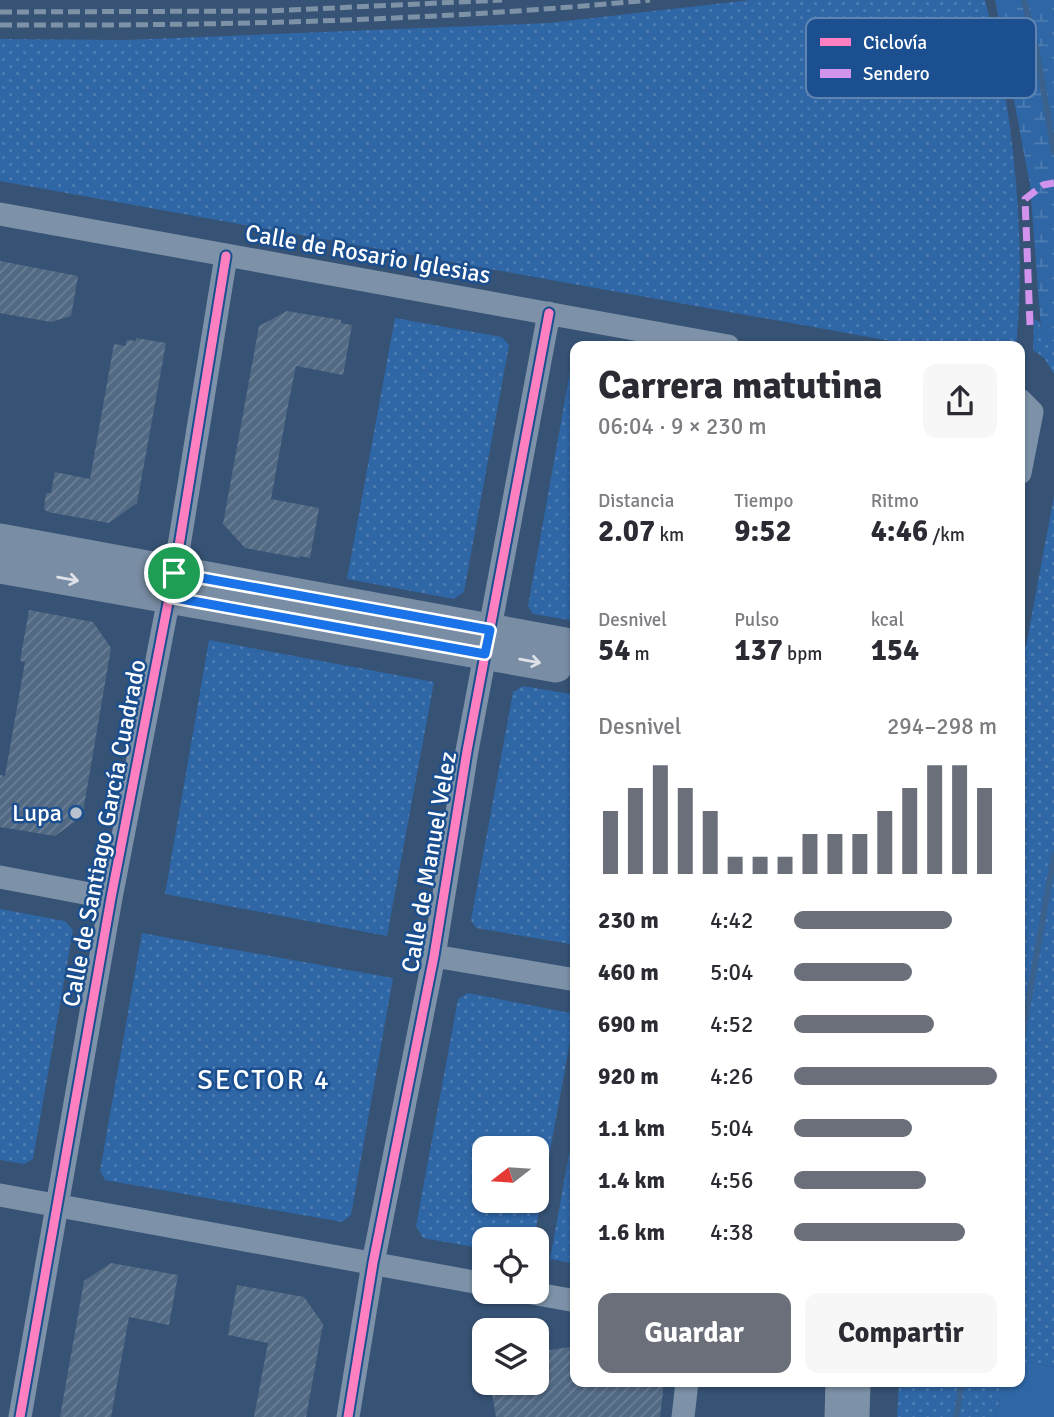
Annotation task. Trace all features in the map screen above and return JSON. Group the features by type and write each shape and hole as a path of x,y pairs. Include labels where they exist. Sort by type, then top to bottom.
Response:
{"main road":[{"path":"0,540 172,585"},
{"path":"0,567 172,585 487,642 570,667"},
{"path":"487,642 570,646"}],"street":[{"name":"Calle de Rosario Iglesias","path":"0,214 700,341"},
{"name":"Calle de Santiago García Cuadrado","path":"20,1417 55,1205 111,898 172,585 226,256"},
{"name":"Calle de Manuel Velez","path":"348,1417 373,1264 433,956 487,642 549,313"},
{"path":"0,877 111,898"},
{"path":"433,956 570,979"},
{"path":"0,1195 472,1282"},
{"path":"549,1296 570,1300"},
{"path":"683,1417 686,1387"},
{"path":"836,1417 837,1387"},
{"path":"858,1417 859,1387"}],"green space":[{"path":"750,0 985,0 989,18 806,18 806,98 1005,98 1015,172 1020,261 1016,341 891,341 0,181 0,39 126,40 549,23"},
{"path":"995,0 1054,0 1054,340 1041,329 1030,185 1014,98 1036,98 1036,18 998,18"},
{"path":"395,318 502,337 509,345 464,592 454,599 347,579"},
{"path":"1034,319 1040,322 1041,329 1054,340 1054,374 1044,358 1033,350"},
{"path":"570,372 570,620 533,614 528,606"},
{"path":"1054,496 1054,1367 1025,1362 1025,651"},
{"path":"209,640 434,682 387,936 165,894"},
{"path":"523,686 570,694 570,944 476,928 471,920 513,692"},
{"path":"0,909 65,921 73,930 33,1159 24,1164 0,1160"},
{"path":"142,933 393,978 351,1215 342,1222 105,1180 100,1171"},
{"path":"468,993 570,1013 570,1041 550,1151 550,1136 472,1136 472,1213 539,1213 536,1227 472,1227 472,1247 423,1238 416,1226 458,999"},
{"path":"570,1149 570,1263 550,1259"},
{"path":"1025,1362 1054,1367 1054,1417 996,1417 1002,1387 1025,1387"},
{"path":"899,1387 1002,1387 996,1417 897,1417"}],"building":[{"path":"0,261 78,276 71,316 51,322 0,313"},
{"path":"287,311 341,320 341,323 352,325 343,375 296,366 271,499 319,508 310,558 245,548 223,524 259,326"},
{"path":"136,338 166,343 137,503 109,523 48,512 44,509 46,493 51,493 55,472 90,479 114,344 125,346 127,340 136,341"},
{"path":"29,610 93,622 111,648 83,812 80,818 55,836 0,827 0,775 5,776 25,662 20,661"},
{"path":"111,1263 178,1275 169,1325 129,1317 111,1417 60,1417 84,1281"},
{"path":"237,1285 304,1297 323,1324 306,1417 254,1417 268,1343 228,1335"},
{"path":"570,1347 570,1387 663,1387 660,1417 496,1417 492,1395 549,1395 549,1350"}],"waterway":[{"path":"1024,0 1028,18"},
{"path":"1036,49 1054,152"},
{"path":"1025,1020 1054,855"},
{"path":"956,1417 961,1387"}],"railway":[{"path":"0,12 269,11 502,0"},
{"path":"0,25 325,21 488,13 650,0"}],"marked path":[{"path":"1030,325 1025,199 1043,185 1054,183"}],"cycle path":[{"path":"20,1417 111,898 179,546 226,256"},
{"path":"348,1417 373,1263 434,956 467,751 549,313"}],"place":[{"name":"Lupa","path":"76,813"}],"district":[{"name":"SECTOR 4","path":"264,1080"}],"route":[{"path":"174,573 490,630 485,654 170,597 174,573"}]}
